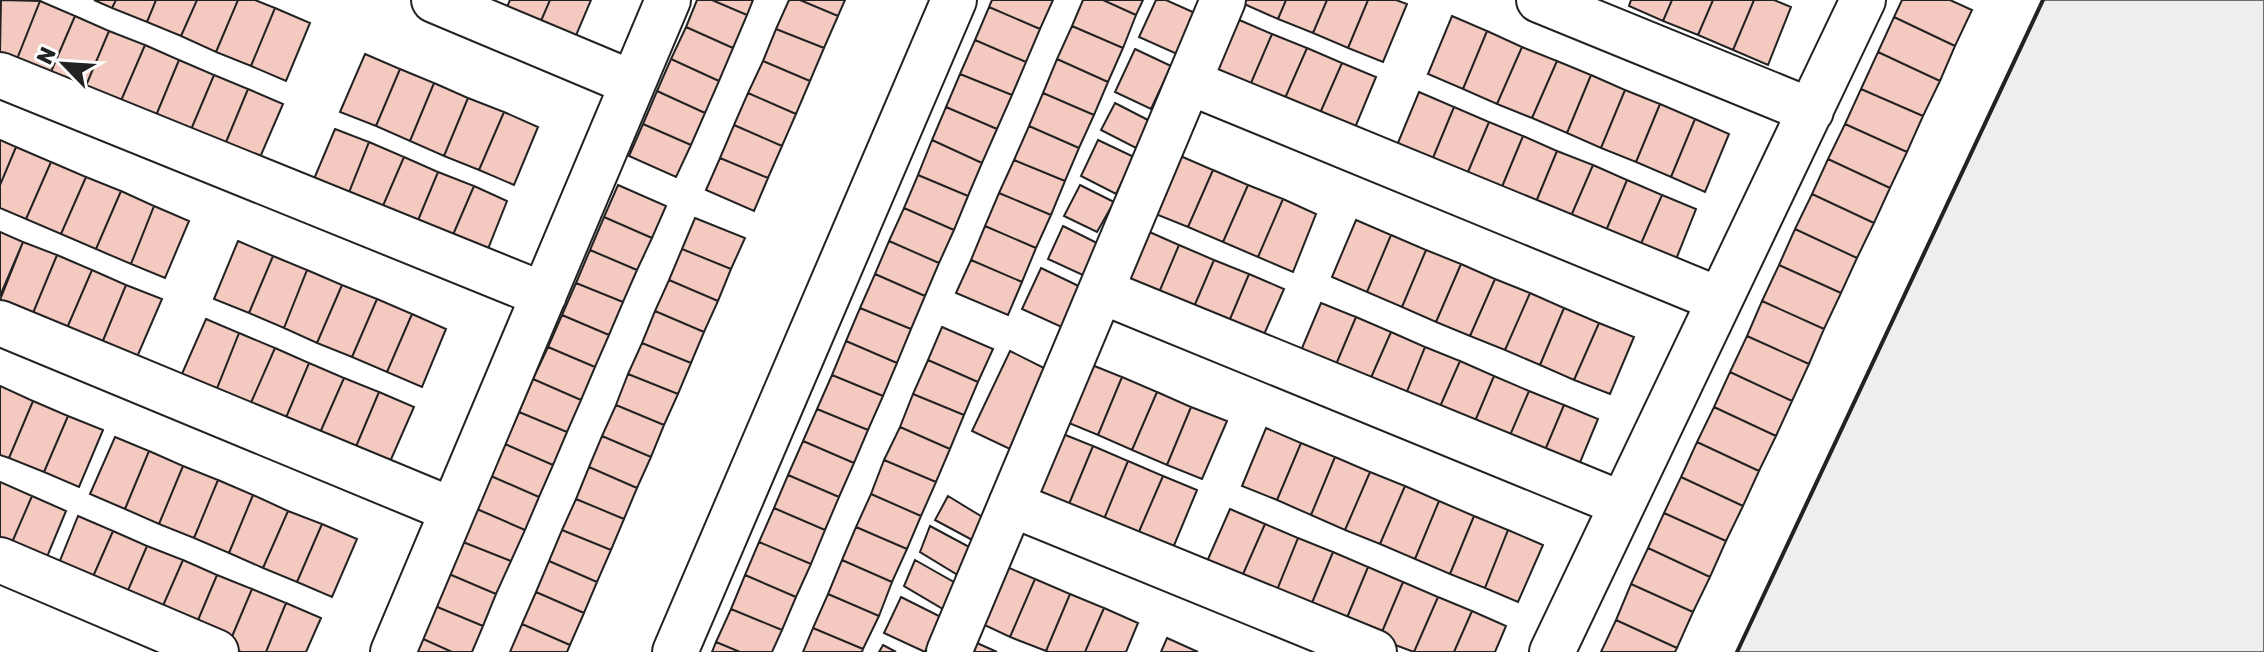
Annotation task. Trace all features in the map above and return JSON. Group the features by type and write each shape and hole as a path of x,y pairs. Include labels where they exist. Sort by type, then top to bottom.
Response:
{"street":[{"path":"434,0 632,83"},
{"path":"393,652 668,0"},
{"path":"675,652 954,0"},
{"path":"949,652 1223,0"},
{"path":"1539,0 1811,111"},
{"path":"1552,652 1863,0"},
{"path":"0,75 544,295"},
{"path":"1189,82 1720,300"},
{"path":"1101,291 1622,504"},
{"path":"0,323 452,510"},
{"path":"1011,504 1374,652"},
{"path":"0,560 216,652"}],"shaded area":[{"path":"2043,0 2264,0 2264,652 1737,652"}],"building":[{"path":"1,0 40,1 17,59 0,52"},
{"path":"94,0 116,0 112,8"},
{"path":"116,0 156,0 147,22 112,8"},
{"path":"156,0 197,0 181,36 147,22"},
{"path":"197,0 238,0 216,52 181,36"},
{"path":"238,0 255,0 275,8 251,66 216,52"},
{"path":"510,0 550,0 534,37 500,23"},
{"path":"550,0 591,0 569,52 534,37"},
{"path":"697,0 712,0 747,15 733,48 686,27"},
{"path":"712,0 753,0 747,15"},
{"path":"789,0 800,0 838,16 824,48 776,29"},
{"path":"800,0 845,0 838,16"},
{"path":"992,0 1053,0 1040,29 989,7"},
{"path":"1083,0 1103,0 1136,15 1123,48 1072,26"},
{"path":"1103,0 1143,0 1136,15"},
{"path":"1156,0 1166,0 1195,13 1177,54 1139,37"},
{"path":"1246,0 1286,0 1278,19 1244,4"},
{"path":"1286,0 1327,0 1313,33 1278,19"},
{"path":"1327,0 1368,0 1348,48 1313,33"},
{"path":"1368,0 1396,0 1407,4 1383,62 1348,48"},
{"path":"1631,0 1672,0 1663,21 1629,6"},
{"path":"1672,0 1713,0 1698,35 1663,21"},
{"path":"1713,0 1754,0 1733,50 1698,35"},
{"path":"1754,0 1774,0 1791,7 1768,65 1733,50"},
{"path":"1902,0 1950,0 1972,10 1955,46 1894,17"},
{"path":"40,1 75,16 50,74 17,59"},
{"path":"989,7 1040,29 1026,62 975,40"},
{"path":"275,8 310,23 286,81 251,66"},
{"path":"75,16 109,31 85,88 50,74"},
{"path":"1452,16 1487,31 1463,89 1428,74"},
{"path":"1894,17 1955,46 1940,81 1878,52"},
{"path":"1237,19 1272,34 1248,90 1213,76"},
{"path":"1072,26 1123,48 1108,82 1057,59"},
{"path":"686,27 733,48 719,81 671,59"},
{"path":"776,29 824,48 810,81 763,61"},
{"path":"109,31 145,45 120,103 85,88"},
{"path":"1487,31 1522,47 1497,104 1463,89"},
{"path":"1272,34 1307,48 1282,105 1248,90"},
{"path":"975,40 1026,62 1012,95 960,74"},
{"path":"145,45 179,60 155,118 120,103"},
{"path":"1522,47 1557,61 1532,118 1497,104"},
{"path":"1307,48 1342,63 1317,120 1282,105"},
{"path":"1135,49 1171,66 1151,109 1115,92"},
{"path":"1878,52 1940,81 1923,116 1861,89"},
{"path":"365,54 400,69 376,126 340,112"},
{"path":"671,59 719,81 705,113 657,91"},
{"path":"1057,59 1108,82 1094,115 1043,93"},
{"path":"179,60 214,75 190,132 155,118"},
{"path":"763,61 810,81 796,114 748,93"},
{"path":"1557,61 1591,75 1567,133 1532,118"},
{"path":"1342,63 1376,77 1352,135 1317,120"},
{"path":"400,69 434,83 410,141 376,126"},
{"path":"960,74 1012,95 997,129 946,107"},
{"path":"214,75 248,89 224,147 190,132"},
{"path":"1591,75 1625,90 1601,148 1567,133"},
{"path":"434,83 468,98 444,156 410,141"},
{"path":"248,89 283,104 258,162 224,147"},
{"path":"1861,89 1923,116 1907,152 1845,124"},
{"path":"1625,90 1660,104 1636,162 1601,148"},
{"path":"657,91 705,113 691,145 643,124"},
{"path":"1419,92 1454,107 1430,165 1395,150"},
{"path":"748,93 796,114 782,146 734,125"},
{"path":"1043,93 1094,115 1079,148 1029,126"},
{"path":"468,98 504,112 479,170 444,156"},
{"path":"1115,103 1150,121 1136,148 1101,130"},
{"path":"1660,104 1695,119 1671,177 1636,162"},
{"path":"946,107 997,129 982,163 932,140"},
{"path":"1454,107 1489,122 1465,179 1430,165"},
{"path":"504,112 538,127 514,185 479,170"},
{"path":"1695,119 1729,134 1705,192 1671,177"},
{"path":"1489,122 1523,136 1499,194 1465,179"},
{"path":"643,124 691,145 676,177 629,156"},
{"path":"1845,124 1907,152 1890,188 1828,159"},
{"path":"734,125 782,146 768,178 720,158"},
{"path":"1029,126 1079,148 1065,181 1014,160"},
{"path":"335,129 369,142 346,200 311,186"},
{"path":"1523,136 1557,151 1533,209 1499,194"},
{"path":"0,140 16,147 0,185"},
{"path":"932,140 982,163 968,196 918,175"},
{"path":"1098,140 1134,157 1116,194 1081,176"},
{"path":"369,142 404,157 379,215 346,200"},
{"path":"16,147 51,162 26,219 0,208 0,185"},
{"path":"1557,151 1593,165 1568,223 1533,209"},
{"path":"1178,155 1213,170 1188,227 1153,213"},
{"path":"404,157 438,172 414,230 379,215"},
{"path":"720,158 768,178 754,211 706,190"},
{"path":"1828,159 1890,188 1874,223 1812,194"},
{"path":"1014,160 1065,181 1051,215 999,193"},
{"path":"51,162 86,177 61,234 26,219"},
{"path":"1593,165 1627,180 1603,238 1568,223"},
{"path":"1213,170 1248,185 1223,242 1188,227"},
{"path":"438,172 474,186 449,244 414,230"},
{"path":"918,175 968,196 954,230 904,208"},
{"path":"86,177 121,191 96,249 61,234"},
{"path":"1627,180 1662,195 1637,253 1603,238"},
{"path":"618,185 666,206 652,238 604,217"},
{"path":"1080,185 1114,202 1097,232 1064,216"},
{"path":"1248,185 1283,199 1258,257 1223,242"},
{"path":"474,186 507,201 484,259 449,244"},
{"path":"121,191 154,206 131,264 96,249"},
{"path":"999,193 1051,215 1036,248 985,226"},
{"path":"1812,194 1874,223 1857,258 1795,229"},
{"path":"1662,195 1696,209 1673,267 1637,253"},
{"path":"1283,199 1316,214 1293,272 1258,257"},
{"path":"154,206 189,221 165,278 131,264"},
{"path":"904,208 954,230 939,263 889,241"},
{"path":"604,217 652,238 637,270 590,250"},
{"path":"695,218 745,238 731,269 682,249"},
{"path":"1356,220 1391,235 1367,292 1332,277"},
{"path":"985,226 1036,248 1022,282 971,260"},
{"path":"1063,226 1101,245 1087,277 1048,259"},
{"path":"1795,229 1857,258 1841,293 1779,265"},
{"path":"1145,230 1179,245 1155,302 1121,287"},
{"path":"0,232 23,242 0,296"},
{"path":"1391,235 1426,250 1402,307 1367,292"},
{"path":"238,241 273,256 249,313 214,299"},
{"path":"889,241 939,263 925,296 875,274"},
{"path":"23,242 57,255 33,313 0,300"},
{"path":"1179,245 1214,260 1190,316 1155,302"},
{"path":"682,249 731,269 718,301 669,280"},
{"path":"590,250 637,270 623,302 576,283"},
{"path":"1426,250 1461,264 1436,322 1402,307"},
{"path":"57,255 92,270 67,328 33,313"},
{"path":"273,256 307,270 284,328 249,313"},
{"path":"971,260 1022,282 1008,315 956,293"},
{"path":"1214,260 1249,274 1225,331 1190,316"},
{"path":"1461,264 1495,279 1470,336 1436,322"},
{"path":"1779,265 1841,293 1824,329 1762,301"},
{"path":"1041,268 1085,289 1066,329 1022,309"},
{"path":"92,270 126,285 102,343 67,328"},
{"path":"307,270 342,285 317,343 284,328"},
{"path":"875,274 925,296 911,329 860,308"},
{"path":"1249,274 1284,289 1259,346 1225,331"},
{"path":"1495,279 1530,293 1505,350 1470,336"},
{"path":"669,280 718,301 704,332 655,311"},
{"path":"576,283 623,302 609,335 562,315"},
{"path":"126,285 162,299 137,357 102,343"},
{"path":"342,285 377,299 352,357 317,343"},
{"path":"1530,293 1564,308 1540,365 1505,350"},
{"path":"377,299 412,314 387,372 352,357"},
{"path":"1762,301 1824,329 1809,364 1747,336"},
{"path":"1321,303 1356,317 1332,374 1297,360"},
{"path":"860,308 911,329 897,363 846,341"},
{"path":"1564,308 1599,323 1574,380 1540,365"},
{"path":"655,311 704,332 691,363 642,343"},
{"path":"412,314 446,329 422,387 387,372"},
{"path":"562,315 609,335 595,367 548,347"},
{"path":"1356,317 1391,332 1366,389 1332,374"},
{"path":"206,319 239,333 216,391 181,376"},
{"path":"1599,323 1634,337 1610,394 1574,380"},
{"path":"942,327 993,349 978,382 928,360"},
{"path":"1391,332 1425,347 1402,404 1366,389"},
{"path":"239,333 275,348 250,405 216,391"},
{"path":"1747,336 1809,364 1792,401 1730,372"},
{"path":"846,341 897,363 883,396 832,375"},
{"path":"642,343 691,363 678,394 628,374"},
{"path":"548,347 595,367 581,400 533,379"},
{"path":"1425,347 1460,361 1435,418 1402,404"},
{"path":"275,348 309,363 285,420 250,405"},
{"path":"1010,351 1050,371 1014,451 972,431"},
{"path":"928,360 978,382 964,415 913,394"},
{"path":"1460,361 1494,376 1470,433 1435,418"},
{"path":"309,363 344,378 319,435 285,420"},
{"path":"1087,363 1122,377 1098,435 1064,421"},
{"path":"1730,372 1792,401 1776,436 1714,407"},
{"path":"628,374 678,394 664,425 616,405"},
{"path":"832,375 883,396 868,430 817,409"},
{"path":"1494,376 1529,391 1505,447 1470,433"},
{"path":"1122,377 1157,392 1132,450 1098,435"},
{"path":"344,378 379,392 355,449 319,435"},
{"path":"533,379 581,400 567,432 519,412"},
{"path":"0,386 33,401 9,458 0,455"},
{"path":"1529,391 1564,405 1540,462 1505,447"},
{"path":"379,392 414,407 389,464 355,449"},
{"path":"1157,392 1191,407 1167,465 1132,450"},
{"path":"913,394 964,415 950,449 900,427"},
{"path":"33,401 68,416 44,472 9,458"},
{"path":"616,405 664,425 651,457 602,436"},
{"path":"1564,405 1598,419 1574,477 1540,462"},
{"path":"1191,407 1227,421 1202,479 1167,465"},
{"path":"1714,407 1776,436 1759,471 1697,442"},
{"path":"817,409 868,430 854,463 803,441"},
{"path":"519,412 567,432 553,465 505,444"},
{"path":"68,416 103,430 79,487 44,472"},
{"path":"900,427 950,449 936,482 884,460"},
{"path":"1266,428 1301,443 1277,500 1242,486"},
{"path":"1058,432 1093,446 1069,504 1034,489"},
{"path":"602,436 651,457 637,488 589,467"},
{"path":"115,437 149,451 125,509 90,494"},
{"path":"803,441 854,463 839,497 788,475"},
{"path":"1697,442 1759,471 1743,506 1681,477"},
{"path":"1301,443 1335,457 1311,515 1277,500"},
{"path":"505,444 553,465 539,497 491,476"},
{"path":"1093,446 1128,461 1104,519 1069,504"},
{"path":"149,451 183,466 159,524 125,509"},
{"path":"1335,457 1370,472 1345,530 1311,515"},
{"path":"884,460 936,482 921,516 871,494"},
{"path":"1128,461 1163,476 1138,534 1104,519"},
{"path":"183,466 218,480 194,538 159,524"},
{"path":"589,467 637,488 624,519 576,499"},
{"path":"1370,472 1405,486 1380,544 1345,530"},
{"path":"788,475 839,497 825,530 774,508"},
{"path":"491,476 539,497 525,530 477,509"},
{"path":"1163,476 1197,490 1173,548 1138,534"},
{"path":"1681,477 1743,506 1726,541 1664,513"},
{"path":"218,480 253,495 229,553 194,538"},
{"path":"0,482 32,496 7,554 0,550"},
{"path":"1405,486 1439,501 1415,559 1380,544"},
{"path":"871,494 921,516 907,549 856,527"},
{"path":"253,495 288,511 263,568 229,553"},
{"path":"32,496 66,511 42,569 7,554"},
{"path":"948,496 984,518 976,542 935,520"},
{"path":"576,499 624,519 611,550 562,530"},
{"path":"1439,501 1474,516 1450,574 1415,559"},
{"path":"774,508 825,530 811,564 759,542"},
{"path":"477,509 525,530 511,561 463,542"},
{"path":"1230,509 1265,524 1240,581 1205,566"},
{"path":"288,511 322,524 297,582 263,568"},
{"path":"1664,513 1726,541 1710,577 1648,548"},
{"path":"78,516 113,531 88,588 55,573"},
{"path":"1474,516 1508,530 1485,588 1450,574"},
{"path":"322,524 357,539 332,597 297,582"},
{"path":"1265,524 1298,538 1275,595 1240,581"},
{"path":"930,526 973,549 961,577 920,552"},
{"path":"856,527 907,549 892,582 842,560"},
{"path":"562,530 611,550 597,582 549,561"},
{"path":"1508,530 1543,545 1518,602 1485,588"},
{"path":"113,531 147,546 123,602 88,588"},
{"path":"1298,538 1333,552 1309,610 1275,595"},
{"path":"463,542 511,561 496,594 449,574"},
{"path":"759,542 811,564 796,597 745,575"},
{"path":"147,546 183,560 158,617 123,602"},
{"path":"1648,548 1710,577 1693,612 1631,584"},
{"path":"1333,552 1368,567 1344,625 1309,610"},
{"path":"183,560 217,575 193,632 158,617"},
{"path":"842,560 892,582 879,616 828,594"},
{"path":"915,560 959,585 948,612 904,586"},
{"path":"549,561 597,582 584,613 536,592"},
{"path":"1000,564 1035,579 1010,637 976,621"},
{"path":"1368,567 1403,582 1379,639 1344,625"},
{"path":"449,574 496,594 483,626 435,606"},
{"path":"217,575 252,589 228,646 193,632"},
{"path":"745,575 796,597 782,630 731,609"},
{"path":"1035,579 1070,594 1046,651 1010,637"},
{"path":"1403,582 1438,597 1414,652 1379,639"},
{"path":"1631,584 1693,612 1677,648 1616,620"},
{"path":"252,589 286,603 266,652 241,652 228,646"},
{"path":"536,592 584,613 570,645 522,624"},
{"path":"828,594 879,616 863,649 813,628"},
{"path":"1070,594 1104,608 1085,652 1046,651"},
{"path":"901,597 941,617 925,652 884,633"},
{"path":"1438,597 1472,611 1454,652 1414,652"},
{"path":"286,603 321,618 306,652 266,652"},
{"path":"435,606 483,626 472,652 452,652 421,638"},
{"path":"1104,608 1138,623 1126,652 1085,652"},
{"path":"731,609 782,630 772,652 740,652 716,642"},
{"path":"1472,611 1506,626 1495,652 1454,652"},
{"path":"1616,620 1677,648 1675,652 1601,652"},
{"path":"522,624 570,645 567,652 510,652"},
{"path":"813,628 863,649 862,652 803,652"},
{"path":"421,638 452,652 415,652"},
{"path":"1167,638 1198,652 1161,652"},
{"path":"968,639 997,652 962,652"},
{"path":"716,642 740,652 712,652"},
{"path":"883,645 896,652 879,652"}],"wall":[{"path":"1737,652 2043,0"}]}
